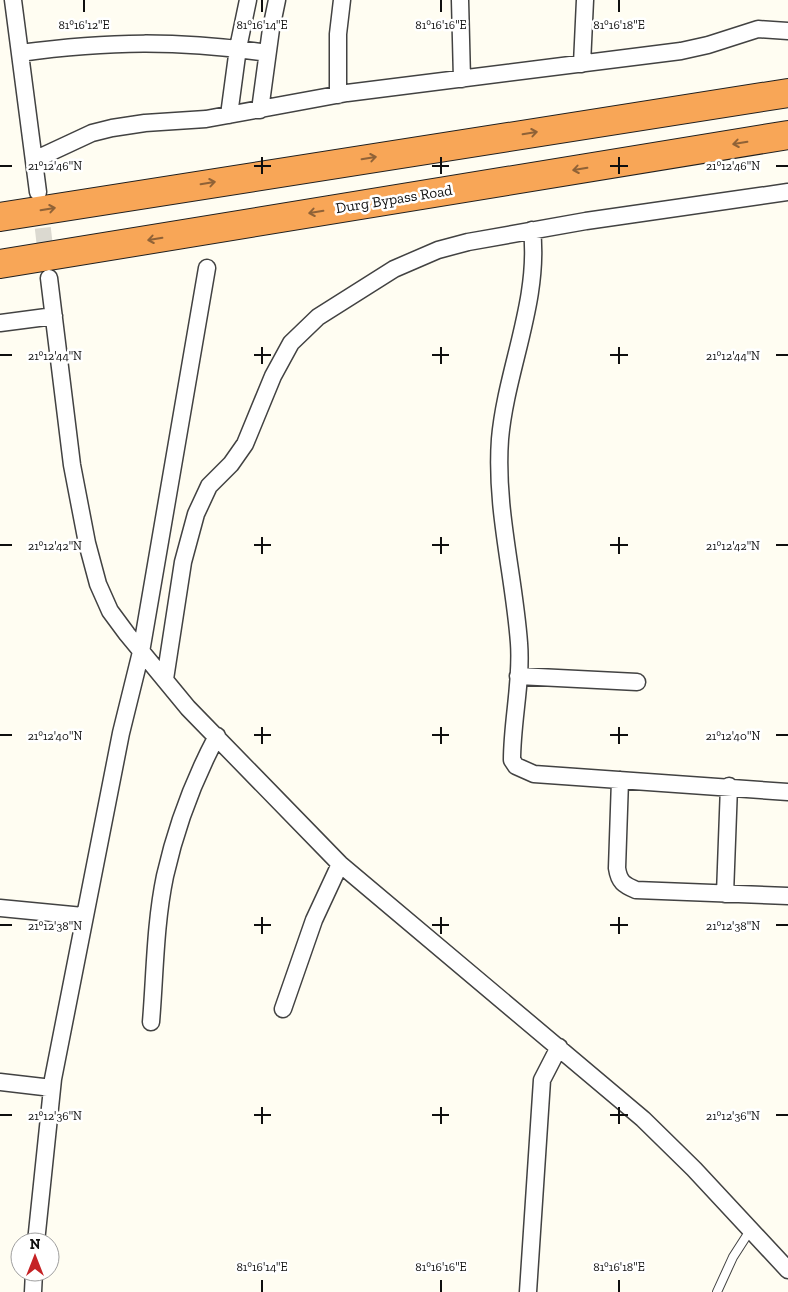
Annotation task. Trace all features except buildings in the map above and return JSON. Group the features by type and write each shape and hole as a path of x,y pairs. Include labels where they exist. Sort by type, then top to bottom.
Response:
{"highway":[{"path":"0,217 788,93"},
{"name":"Durg Bypass Road","path":"0,264 788,135"}],"street":[{"path":"229,115 238,48 248,0"},
{"path":"260,110 267,53 278,0"},
{"path":"338,95 338,34 342,0"},
{"path":"460,0 462,79"},
{"path":"582,64 585,0"},
{"path":"9,11 20,53 38,192"},
{"path":"34,160 92,133 112,128 229,115 338,95 681,51 708,45 758,29 788,31"},
{"path":"20,53 118,43 207,44 267,53"},
{"path":"161,675 183,562 196,514 209,486 231,464 245,444 273,376 291,343 318,317 394,269 438,250 532,230 788,192"},
{"path":"532,230 533,264 527,305 500,440 502,514 520,643 512,760 516,766 534,774 730,786 788,792"},
{"path":"37,1232 52,1088 83,916 121,733 141,652 208,268"},
{"path":"49,278 72,465 87,543 98,584 110,611 141,652 188,708 340,864 559,1047 643,1120 751,1229 788,1270"},
{"path":"0,323 54,316"},
{"path":"518,676 637,682"},
{"path":"151,1022 157,936 165,877 183,810 200,768 217,736"},
{"path":"620,780 617,868 618,877 624,886 636,890 788,896"},
{"path":"725,894 730,786"},
{"path":"283,1009 314,920 340,864"},
{"path":"0,908 83,916"},
{"path":"528,1292 542,1080 559,1047"},
{"path":"0,1082 52,1088"}],"lane":[{"path":"716,1292 733,1257 751,1229"}],"tunnel":[{"path":"40,204 47,264"}]}
